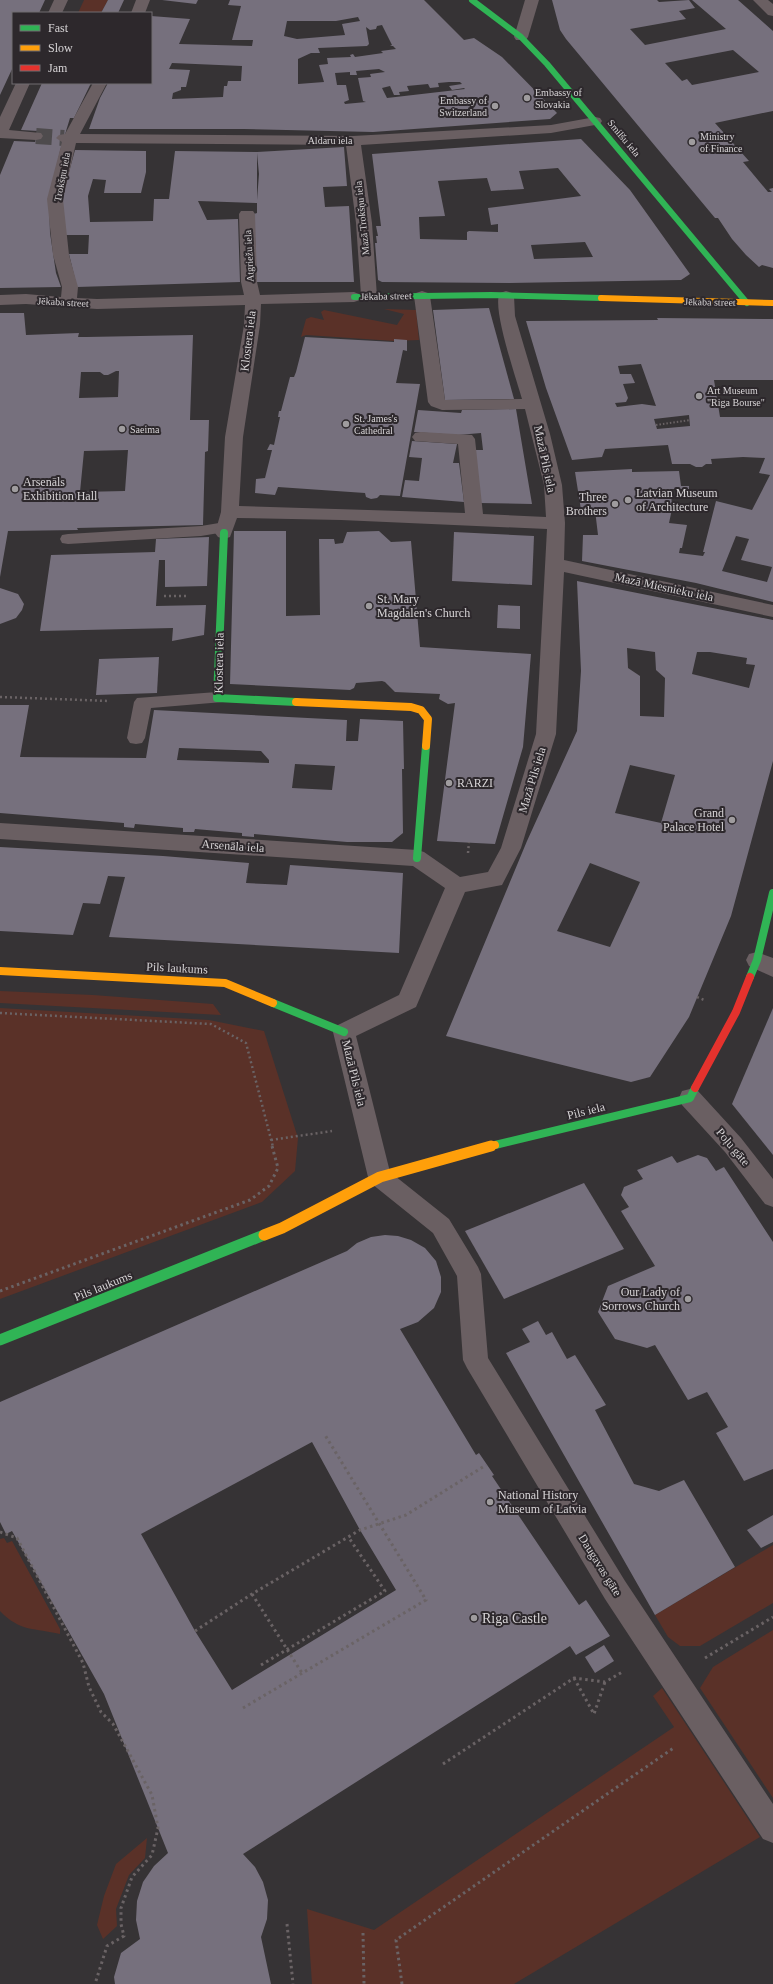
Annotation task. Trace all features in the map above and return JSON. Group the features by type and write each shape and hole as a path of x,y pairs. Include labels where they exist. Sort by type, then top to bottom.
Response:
{"street":[{"path":"55,12 61,0"},
{"path":"138,12 143,0"},
{"name":"Smilšu iela","path":"472,0 521,37 595,121 747,302"},
{"path":"521,37 532,0"},
{"path":"760,0 773,12"},
{"path":"23,84 0,133 36,136"},
{"name":"Trokšņu iela","path":"68,302 70,287 60,255 55,199 67,138 99,84"},
{"name":"Aldaru iela","path":"67,138 353,141 551,129 595,121"},
{"name":"Mazā Trokšņu iela","path":"353,141 364,223 361,297"},
{"name":"Atgriežu iela","path":"247,214 249,282 253,299"},
{"path":"422,296 437,402 442,405 532,404"},
{"name":"Jēkaba street","path":"0,300 26,299 68,302 128,303 361,297 506,296 773,303"},
{"name":"Mazā Pils iela","path":"380,1177 344,1032 408,1001 457,885 495,879 511,848 546,734 555,564 556,523 553,485 507,316 506,296"},
{"name":"Klostera iela","path":"253,299 252,325 234,437 226,524 217,698 411,707 421,710 428,718 417,858"},
{"path":"421,437 466,439 475,520"},
{"path":"226,524 341,514 556,523"},
{"name":"Mazā Miesnieku iela","path":"555,564 773,611"},
{"name":"Arsenāla iela","path":"0,831 417,858"},
{"path":"417,858 457,885"},
{"path":"690,1098 736,1012 765,964 773,893"},
{"name":"Pils laukums","path":"0,971 225,983 344,1032"},
{"name":"Pils iela","path":"282,1228 380,1177 476,1150 690,1098"},
{"name":"Poļu gāte","path":"690,1098 733,1145 773,1197"},
{"name":"Daugavas gāte","path":"380,1177 441,1226 469,1274 476,1360 615,1590 773,1829"},
{"name":"Pils laukums","path":"0,1340 282,1228"}],"lane":[{"path":"68,539 201,531 226,524"},
{"path":"136,738 143,702 217,698"}],"path":[{"path":"656,425 690,420"},
{"path":"0,697 143,702"},
{"path":"468,852 469,842"},
{"path":"0,1013 211,1024 246,1043 278,1168 269,1186 250,1200 0,1291"},
{"path":"272,1140 367,1125"},
{"path":"243,1708 426,1600 325,1435"},
{"path":"195,1631 252,1594 349,1538 360,1530 406,1515 486,1465"},
{"path":"0,1532 17,1538 83,1663 89,1687 101,1712 113,1724 152,1795 158,1828 152,1855 132,1877 121,1908 121,1924 124,1936 107,1946 95,1984"},
{"path":"261,1665 385,1590 349,1538"},
{"path":"252,1594 302,1672"},
{"path":"673,1677 773,1617"},
{"path":"443,1764 574,1678 605,1682 625,1670"},
{"path":"574,1678 594,1714 605,1682"},
{"path":"402,1984 396,1940 704,1726"},
{"path":"287,1924 293,1984"},
{"path":"363,1933 364,1984"}],"shaded area":[{"path":"84,0 108,0 102,12 78,12"},
{"path":"384,309 416,310 419,340 394,341 306,335 301,337 306,319 311,317 324,320 321,312 324,310 397,325 404,314"},
{"path":"0,991 93,995 213,1004 221,1015 0,1003"},
{"path":"0,1008 209,1020 264,1031 298,1138 295,1171 262,1202 0,1299"},
{"path":"4,1538 7,1543 12,1541 60,1629 60,1634 21,1626 7,1618 0,1611 0,1539"},
{"path":"773,1545 773,1603 700,1646 680,1646 668,1637 655,1615"},
{"path":"773,1630 773,1798 700,1688 713,1667"},
{"path":"662,1688 760,1837 514,1984 312,1984 307,1909 374,1930 674,1727 653,1696"},
{"path":"147,1838 145,1858 129,1875 116,1909 117,1926 103,1939 97,1925 104,1896 116,1864"}],"building":[{"path":"0,0 45,0 39,12 12,12 12,69 0,95"},
{"path":"108,0 124,0 118,12 102,12"},
{"path":"162,0 198,0 196,4"},
{"path":"230,0 424,0 464,40 474,38 502,57 557,113 550,119 373,132 244,129 89,129 100,98 107,84 152,84 152,16 190,19 179,44 252,46 253,40 232,40 241,6 228,5","holes":["358,17 360,21 342,24 345,35 297,39 284,36 287,21 336,21","382,25 392,45 390,46 393,46 396,49 381,51 383,53 355,57 353,54 350,55 351,57 327,58 328,64 319,65 324,82 298,84 298,59 311,53 320,53 318,48 367,46 369,44 366,27 370,30 376,29 377,26","172,63 242,66 241,81 228,81 227,86 224,86 223,97 172,99 173,93 181,90 181,87 186,87 190,70 169,69","379,69 385,72 370,74 371,77 358,78 363,101 366,102 345,104 344,102 349,100 346,85 337,85 335,73 350,72 350,75 357,75 356,71","460,82 462,84 449,86 452,90 465,89 387,98 382,88 390,86 394,95 400,95 399,92 409,91 407,86 428,84 430,88 439,87 438,83"]},
{"path":"552,0 657,0 659,2 689,0 695,8 679,11 686,19 630,29 645,45 726,29 692,0 738,0 773,31 773,111 715,123 749,161 743,162 768,192 772,192 769,189 773,188 773,268 762,265 759,267 746,255 732,239 718,218 715,218 560,30","holes":["733,50 759,72 692,85 687,79 682,81 665,63"]},
{"path":"42,84 91,84 74,118 70,118 60,151 49,202 50,233 56,273 61,287 0,288 0,175 14,141 35,142 38,131 21,130"},
{"path":"581,139 630,190 690,274 681,280 509,283 382,282 378,280 375,243 377,243 376,236 378,236 376,226 381,226 372,154","holes":["558,168 581,196 488,208 491,225 498,224 498,232 469,231 467,232 467,240 420,239 419,217 445,216 438,181 487,178 491,191 524,189 519,171","585,242 593,257 534,259 531,245"]},
{"path":"344,147 347,186 323,187 325,207 349,206 354,282 257,282 254,214 257,213 257,203 198,201 207,220 238,219 240,282 77,287 69,254 88,254 89,235 66,235 62,198 75,150 146,151 146,172 141,193 104,193 106,180 93,179 88,196 90,222 153,221 154,199 169,199 175,151 257,152","holes":["257,153 259,174 257,200"]},
{"path":"489,308 514,399 445,400 433,310"},
{"name":"Saeima","path":"0,313 24,313 26,335 79,333 78,337 86,337 193,335 190,420 209,420 208,451 205,452 203,525 8,531 0,577","holes":["119,371 118,397 79,398 81,372 100,372 104,375 108,375","128,450 125,491 80,492 84,451"]},
{"path":"657,318 773,319 773,380 714,380 720,417 773,417 773,602 696,583 582,561 583,535 598,535 595,510 581,510 575,472 632,469 632,472 679,471 681,486 689,486 689,489 671,489 672,509 669,523 687,525 682,548 680,548 679,553 703,556 716,501 752,510 770,475 759,473 765,458 743,457 711,459 712,464 706,464 702,467 696,467 690,464 672,464 668,445 605,449 602,457 572,460 546,388 526,321 658,320","holes":["641,364 656,406 642,404 617,407 615,403 626,402 628,398 623,384 635,383 631,374 620,374 618,366","689,415 690,426 657,429 654,419","736,536 749,539 741,560 772,567 767,582 722,571"]},
{"name":"St. James's Cathedral","path":"305,337 394,342 394,339 407,340 407,351 403,350 396,383 420,384 400,496 380,495 377,498 371,499 366,497 365,493 278,487 275,495 255,493 256,479 265,478 272,450 267,450 270,444 274,445 280,417 278,417 279,411 281,411 290,377 294,377 296,372"},
{"path":"516,409 532,504 480,503 473,450 483,450 481,433 458,435 414,432 418,410 461,413 462,410"},
{"path":"412,441 457,444 453,463 459,463 464,502 402,497 405,480 419,481 422,458 409,457"},
{"path":"234,531 286,531 286,616 320,615 319,539 334,539 335,544 343,543 347,532 379,531 391,542 411,541 420,647 531,654 523,747 495,844 437,841 455,703 448,704 439,699 440,694 395,692 382,681 356,683 354,688 350,690 230,684"},
{"path":"454,532 534,536 532,585 452,581"},
{"path":"209,537 207,586 165,587 165,560 159,560 156,606 206,605 204,635 172,641 173,628 40,631 51,555 155,552 156,539"},
{"path":"577,581 773,620 773,761 731,916 689,1017 650,1077 631,1082 446,1036 527,841 577,731 581,671","holes":["627,648 655,652 656,670 665,678 664,717 640,716 640,676 628,668","697,652 710,652 747,658 746,664 755,665 749,688 692,674","630,765 675,775 661,823 615,813","590,863 640,882 610,947 557,931"]},
{"path":"0,588 18,594 24,604 22,610 16,618 0,624"},
{"path":"498,605 520,606 520,629 497,628"},
{"path":"159,657 157,693 96,695 99,659"},
{"path":"0,705 29,705 20,757 146,758 154,710 347,720 346,741 358,741 360,719 403,721 403,833 392,842 347,842 254,834 254,837 242,836 242,833 195,829 194,832 183,832 183,828 135,824 134,828 124,827 124,823 0,813","holes":["179,748 261,751 269,760 269,763 177,760","295,764 335,766 332,790 292,788"]},
{"path":"0,847 163,856 249,863 246,883 287,885 290,865 403,873 399,953 109,937 125,877 108,876 100,904 83,903 73,935 0,931"},
{"path":"773,1008 773,1155 732,1104"},
{"name":"Our Lady of Sorrows Church","path":"698,1155 707,1158 716,1171 724,1167 773,1242 773,1469 744,1481 716,1433 728,1427 707,1392 688,1400 655,1345 647,1348 615,1339 598,1312 608,1286 655,1266 621,1211 629,1207 621,1195 624,1187 643,1179 637,1170 672,1156 677,1163"},
{"path":"584,1183 624,1249 504,1299 465,1231"},
{"name":"Riga Castle","path":"385,1235 398,1236 411,1240 425,1248 436,1261 441,1277 441,1292 434,1308 418,1322 400,1329 476,1455 479,1453 494,1475 492,1476 579,1605 586,1600 610,1636 576,1655 570,1646 243,1854 255,1867 263,1882 268,1900 267,1919 261,1937 271,1984 115,1984 114,1977 121,1953 140,1939 136,1920 137,1901 143,1882 154,1866 168,1853 104,1694 12,1531 6,1534 0,1522 0,1402 347,1251 357,1243 371,1237","holes":["312,1442 360,1530 396,1590 232,1690 195,1631 141,1534"]},
{"path":"538,1321 546,1335 552,1332 567,1359 575,1355 606,1405 595,1410 634,1484 659,1491 684,1480 735,1567 655,1615 506,1353 530,1342 522,1329"},
{"path":"773,1515 773,1542 761,1548 747,1530"},
{"path":"604,1645 614,1661 595,1673 585,1657"}],"tunnel":[{"path":"36,136 64,138"}],"traffic: fast":[{"path":"472,0 521,37 547,64 747,303"},
{"path":"354,297 491,295 601,298"},
{"path":"224,533 217,698 296,702"},
{"path":"417,858 426,746"},
{"path":"750,977 757,960 773,893"},
{"path":"273,1003 344,1032"},
{"path":"495,1145 690,1098 695,1088"},
{"path":"0,1340 264,1235"}],"traffic: slow":[{"path":"601,298 773,303"},
{"path":"296,702 411,707 421,710 428,719 426,746"},
{"path":"0,971 225,983 273,1003"},
{"path":"264,1235 282,1228 380,1177 495,1145"}],"traffic: jam":[{"path":"695,1088 736,1012 750,977"}],"place":[{"name":"Embassy of Slovakia","path":"527,98"},
{"name":"Embassy of Switzerland","path":"495,106"},
{"name":"Ministry of Finance","path":"692,142"},
{"name":"Art Museum \"Riga Bourse\"","path":"699,396"},
{"name":"St. James's Cathedral","path":"346,424"},
{"name":"Saeima","path":"122,429"},
{"name":"Arsenāls Exhibition Hall","path":"15,489"},
{"name":"Latvian Museum of Architecture","path":"628,500"},
{"name":"Three Brothers","path":"615,504"},
{"name":"St. Mary Magdalen's Church","path":"369,606"},
{"name":"RARZI","path":"449,783"},
{"name":"Grand Palace Hotel","path":"732,820"},
{"name":"Our Lady of Sorrows Church","path":"688,1299"},
{"name":"National History Museum of Latvia","path":"490,1502"},
{"name":"Riga Castle","path":"474,1618"}]}
